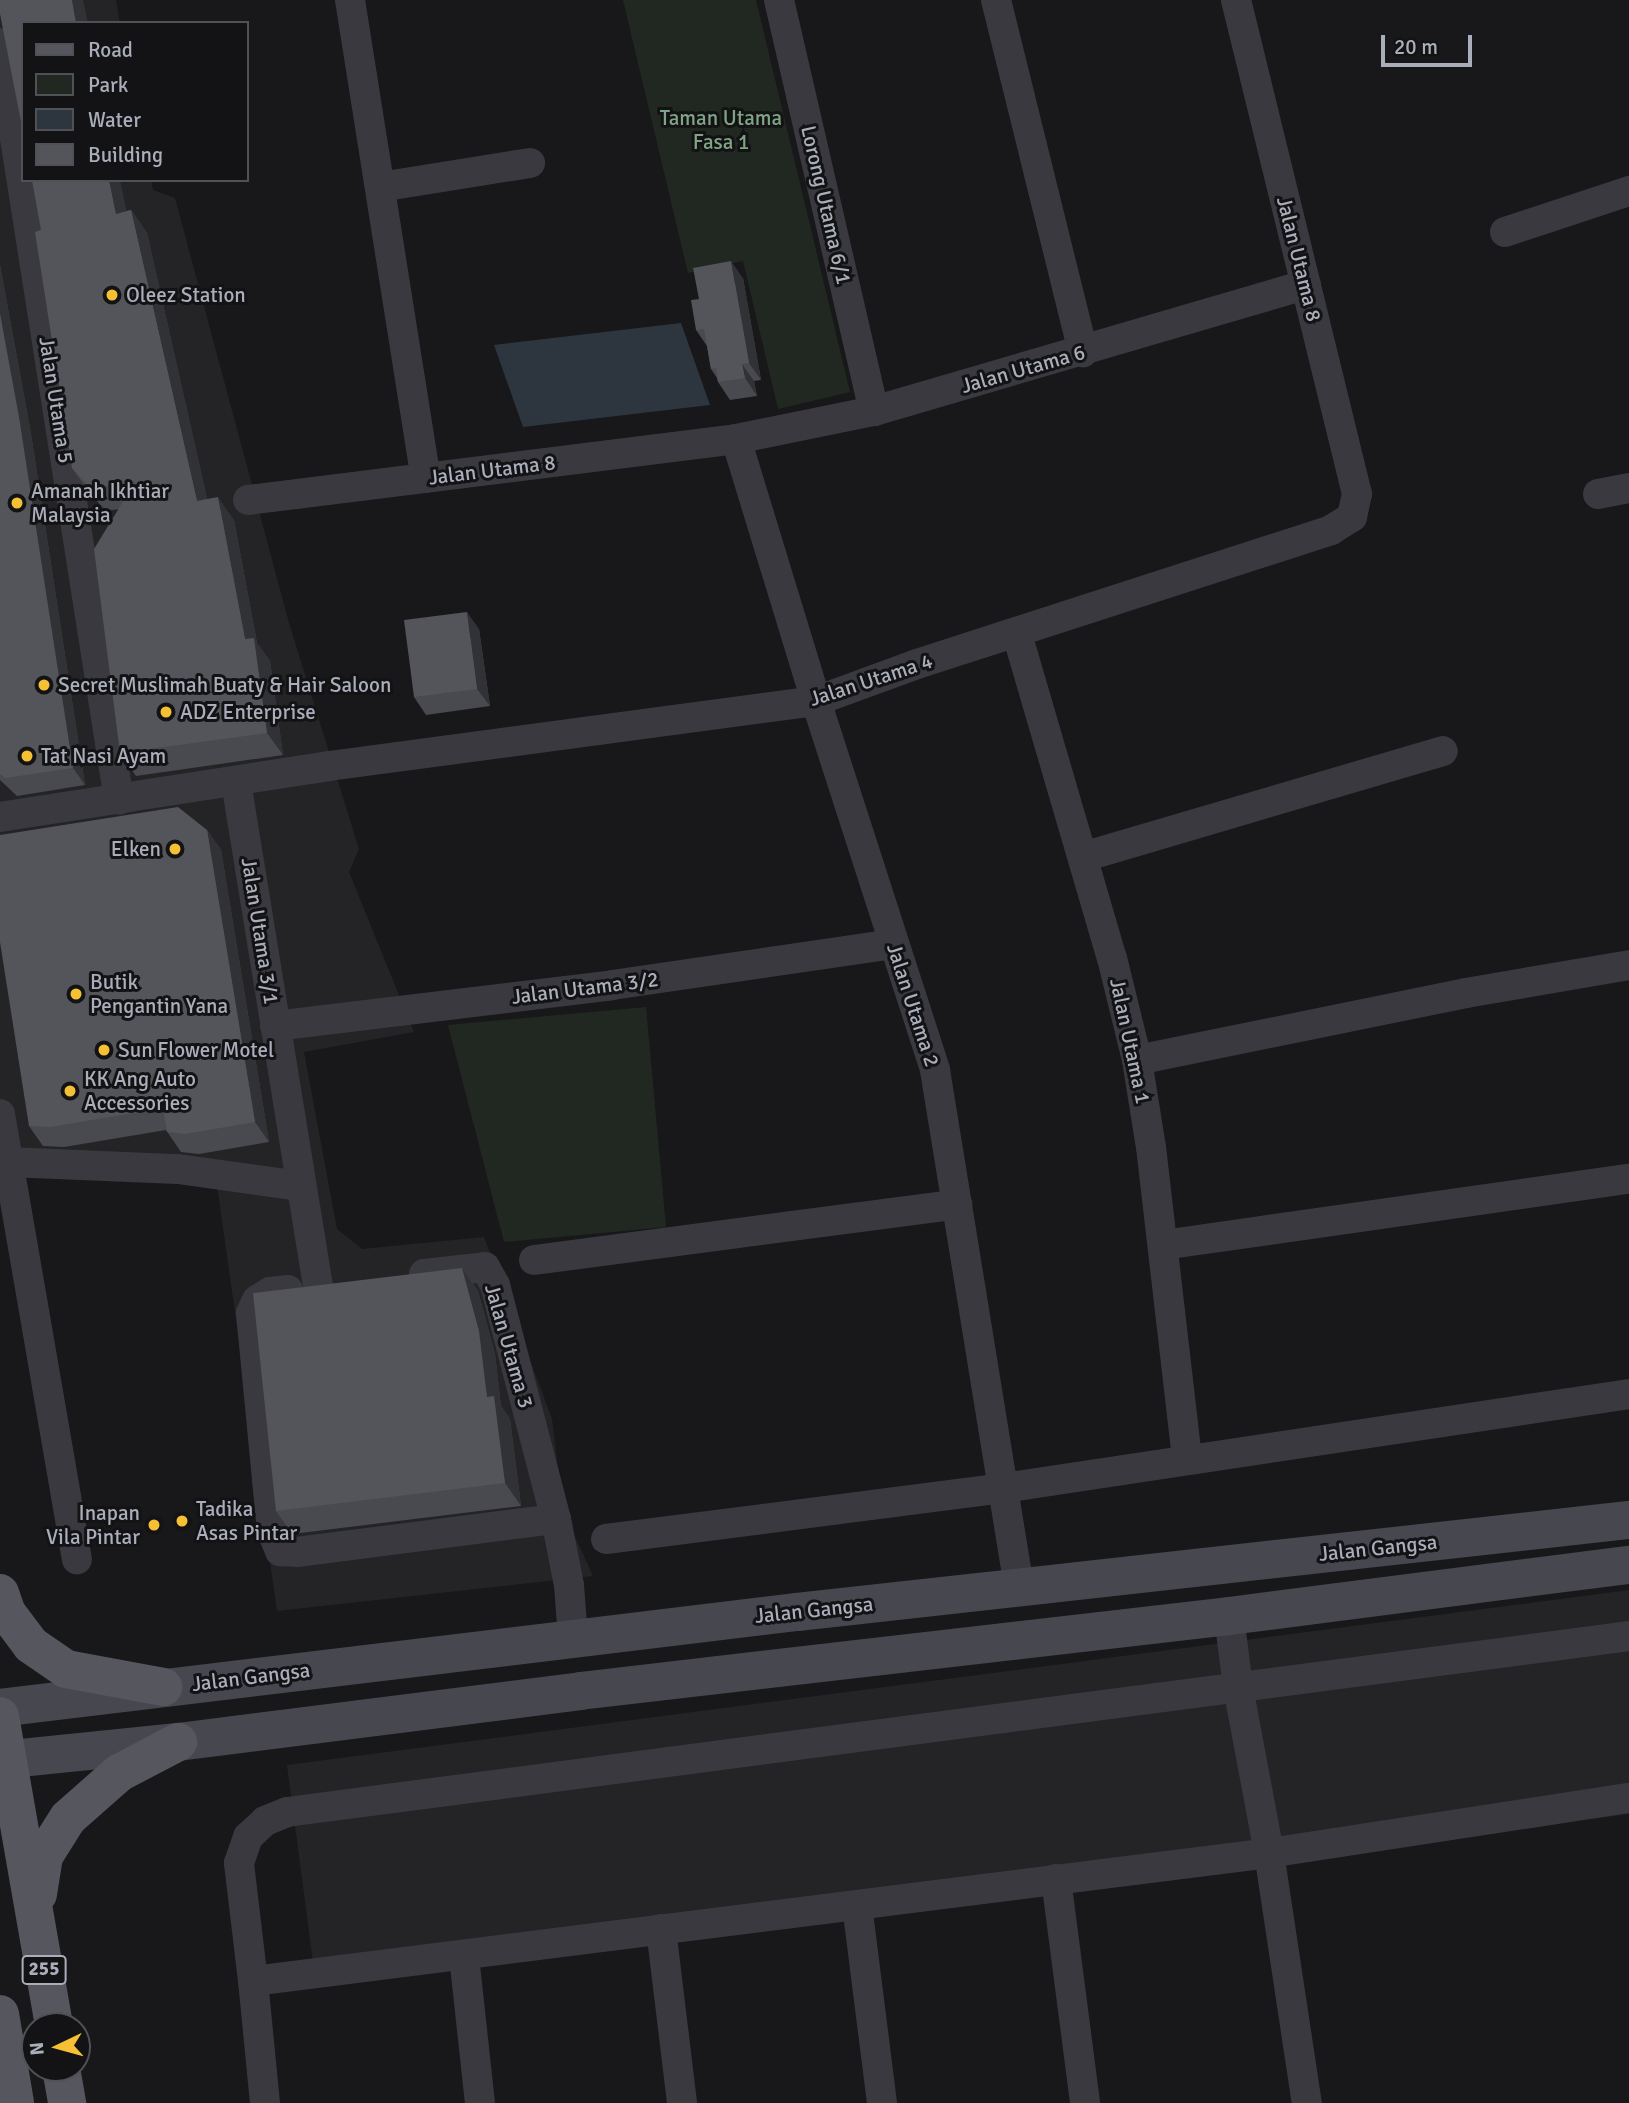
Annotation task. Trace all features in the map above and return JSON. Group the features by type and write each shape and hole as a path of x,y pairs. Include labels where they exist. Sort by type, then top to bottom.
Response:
{"main road":[{"name":"Jalan Gangsa","path":"0,1708 573,1638 1629,1520"},
{"path":"4,1759 178,1742 580,1691 1229,1616 1629,1565"},
{"path":"0,1593 7,1613 31,1645 66,1669 163,1687"},
{"name":"255","path":"0,1716 4,1759 52,2012"},
{"path":"35,1913 44,1856 68,1818 118,1773 178,1742"},
{"path":"0,2014 15,2103"},
{"path":"63,2082 67,2103"}],"street":[{"path":"350,0 426,478"},
{"name":"Lorong Utama 6/1","path":"779,0 874,411"},
{"path":"996,0 1083,352"},
{"name":"Jalan Utama 8","path":"1236,0 1357,494 1352,517"},
{"name":"Jalan Utama 5","path":"0,43 21,177"},
{"path":"380,187 530,163"},
{"name":"Jalan Utama 5","path":"22,182 119,800"},
{"path":"1505,232 1629,191"},
{"name":"Jalan Utama 6","path":"736,439 874,411 1306,285"},
{"name":"Jalan Utama 8","path":"248,500 736,439"},
{"name":"Jalan Utama 2","path":"736,439 816,701 935,1070 1019,1587"},
{"path":"1598,494 1629,488"},
{"name":"Jalan Utama 4","path":"0,817 329,766 816,701 917,664 1017,634 1331,530 1352,517"},
{"name":"Jalan Utama 1","path":"1017,634 1112,958 1136,1060 1163,1245 1186,1460"},
{"path":"1083,858 1443,751"},
{"name":"Jalan Utama 3/1","path":"236,782 302,1186 332,1285 270,1292 257,1300 251,1313 272,1532 280,1551 297,1552 556,1520"},
{"name":"Jalan Utama 3/2","path":"275,1026 612,985 894,944"},
{"path":"1136,1060 1466,993 1629,965"},
{"path":"0,1114 8,1162 7,1200 77,1559"},
{"path":"8,1162 178,1168 302,1186"},
{"path":"1163,1245 1629,1179"},
{"path":"534,1260 957,1204"},
{"name":"Jalan Utama 3","path":"401,1277 485,1267 495,1285 556,1520 569,1585 573,1638"},
{"path":"606,1539 1003,1488 1629,1394"},
{"path":"1229,1616 1238,1687 1269,1853 1307,2103"},
{"path":"265,2103 239,1863 248,1837 265,1821 287,1812 1629,1636"},
{"path":"253,1981 1269,1853 1629,1798"},
{"path":"1056,1879 1085,2103"},
{"path":"857,1905 882,2103"},
{"path":"661,1929 682,2103"},
{"path":"464,1956 480,2103"}],"shaded area":[{"path":"0,0 116,0 120,21 21,21 21,182 151,182 153,190 175,198 289,623 359,849 349,872 414,1032 304,1052 337,1229 362,1249 484,1237 552,1419 563,1510 593,1576 277,1611 217,1185 0,1172"},
{"path":"1629,1590 1629,1814 316,1985 287,1765"}],"green space":[{"name":"Taman Utama Fasa 1","path":"623,0 756,0 850,392 778,409 743,261 688,273"},
{"path":"646,1007 666,1227 504,1242 448,1025"}],"water":[{"path":"681,323 710,405 523,427 494,345"}],"building":[{"path":"0,0 72,0 76,21 21,21 21,122 0,14"},
{"path":"32,182 109,182 116,214 131,210 197,501 218,497 245,639 254,638 267,733 120,753 94,549 135,482 90,488 72,468 35,232 41,230"},
{"path":"731,261 749,363 742,364 745,378 718,382 716,368 711,369 704,329 696,330 691,300 699,299 693,268"},
{"path":"0,314 19,417 73,768 5,778 0,774"},
{"path":"467,612 477,689 414,697 404,620"},
{"path":"178,807 207,830 255,1122 185,1134 167,1132 163,1108 50,1127 29,1126 0,942 0,835"},
{"path":"462,1268 479,1331 487,1397 494,1396 505,1483 276,1511 253,1293"}],"place":[{"name":"Oleez Station","path":"112,295"},
{"name":"Amanah Ikhtiar Malaysia","path":"17,503"},
{"name":"Secret Muslimah Buaty & Hair Saloon","path":"44,685"},
{"name":"ADZ Enterprise","path":"166,712"},
{"name":"Tat Nasi Ayam","path":"27,756"},
{"name":"Elken","path":"175,849"},
{"name":"Butik Pengantin Yana","path":"76,994"},
{"name":"Sun Flower Motel","path":"104,1050"},
{"name":"KK Ang Auto Accessories","path":"70,1091"},
{"name":"Tadika Asas Pintar","path":"182,1521"},
{"name":"Inapan Vila Pintar","path":"154,1525"}]}
